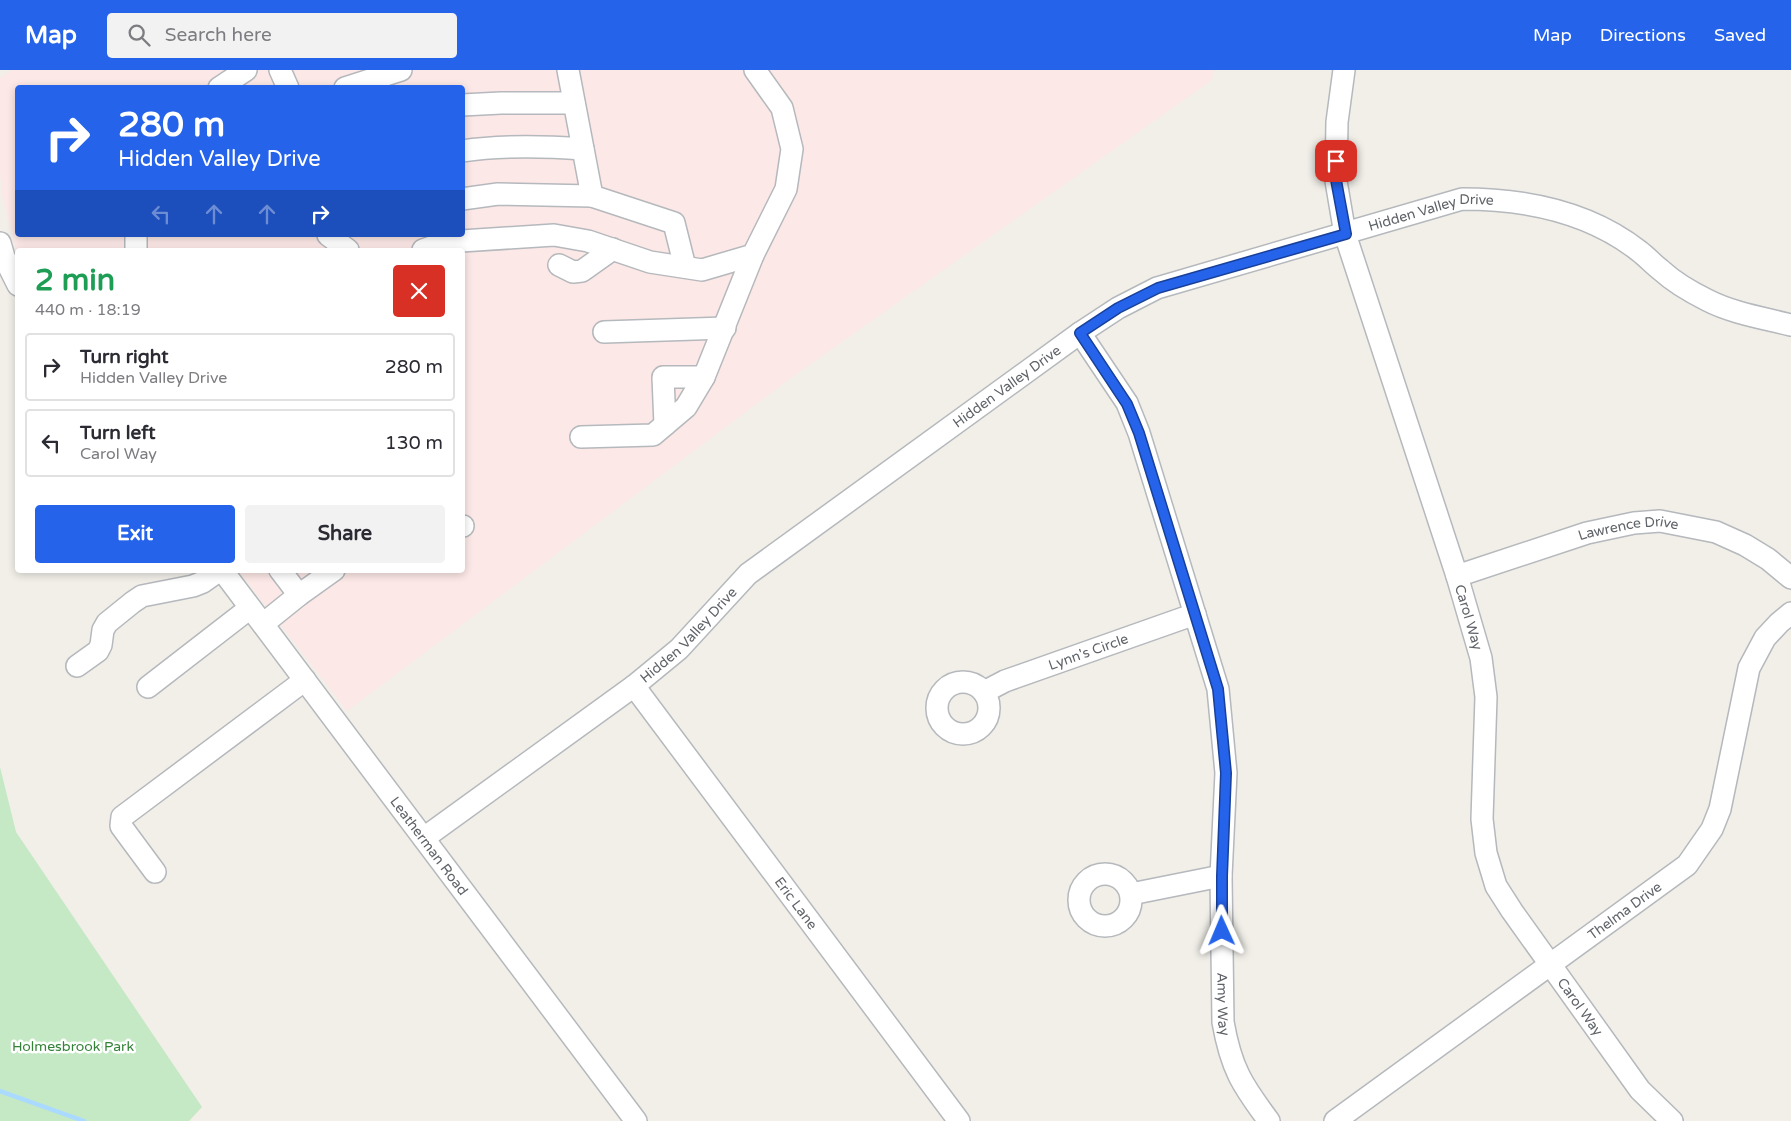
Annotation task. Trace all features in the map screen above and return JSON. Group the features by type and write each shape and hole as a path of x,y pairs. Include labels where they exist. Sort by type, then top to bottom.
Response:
{"street":[{"path":"224,85 246,70"},
{"path":"280,70 287,85"},
{"path":"354,85 401,70"},
{"path":"568,70 592,196"},
{"path":"581,437 653,435 686,408 704,377 753,256 786,189 792,149 782,108 755,70"},
{"name":"Carol Way","path":"1344,70 1337,122 1336,180 1346,234 1457,576 1481,658 1486,697 1482,819 1486,853 1496,886 1640,1090 1672,1121"},
{"path":"465,105 574,103"},
{"path":"465,151 542,146 582,148"},
{"path":"465,199 498,194 592,196 674,223 685,268"},
{"name":"Hidden Valley Drive","path":"424,838 634,686 679,649 748,574 1080,333 1118,308 1158,288 1462,199 1494,199 1526,203 1557,210 1587,221 1616,235 1683,287 1708,301 1732,310 1791,324"},
{"path":"428,248 446,242 554,235 588,241 650,262 702,270 753,256"},
{"path":"538,236 555,260 573,272 582,271 613,249"},
{"path":"331,237 345,248"},
{"path":"0,243 4,257 15,280"},
{"path":"604,332 724,328"},
{"name":"Amy Way","path":"1080,333 1127,404 1139,433 1218,689 1226,773 1222,876 1223,1022 1227,1045 1244,1087 1270,1121"},
{"path":"665,425 663,378 704,377"},
{"name":"Lawrence Drive","path":"1457,576 1587,533 1634,523 1660,521 1716,532 1745,545 1768,559 1791,578"},
{"path":"77,666 98,651 101,645 103,630 107,624 142,596 193,586 216,573"},
{"name":"Leatherman Road","path":"223,573 636,1121"},
{"path":"282,573 299,595"},
{"path":"148,687 256,616 299,595 330,573"},
{"name":"Lynn's Circle","path":"984,692 1004,681 1195,614"},
{"name":"Thelma Drive","path":"1335,1121 1687,865 1712,829 1720,809 1749,668 1764,638 1791,614"},
{"path":"155,872 121,826 122,818 305,680"},
{"name":"Eric Lane","path":"634,686 959,1121"},
{"path":"1131,894 1222,876"}],"shaded area":[{"path":"12,70 1214,70 1212,80 791,378 347,711 240,573 465,573 465,248 15,248 2,195 0,171 0,78"}],"green space":[{"name":"Holmesbrook Park","path":"0,767 16,832 202,1107 189,1121 0,1121"}],"waterway":[{"path":"0,1091 84,1121"}],"route":[{"path":"1222,931 1226,773 1218,689 1139,433 1127,404 1080,333 1118,308 1158,288 1346,234 1336,180 1336,161"}]}
